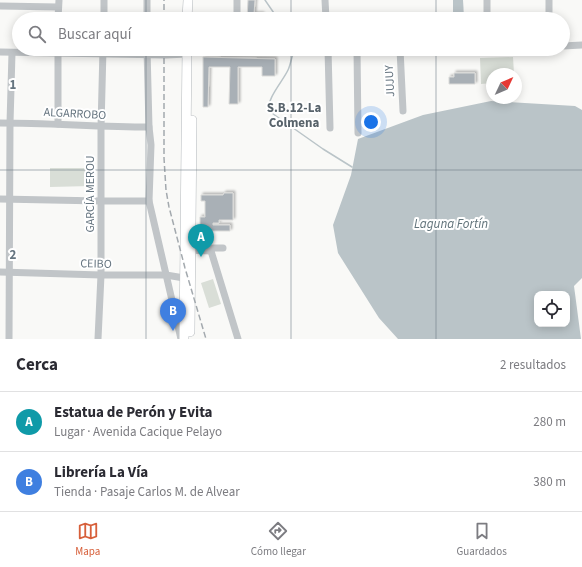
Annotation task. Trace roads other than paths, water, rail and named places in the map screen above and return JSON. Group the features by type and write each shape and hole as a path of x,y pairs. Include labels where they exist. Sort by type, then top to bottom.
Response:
{"main road":[{"path":"187,12 188,0"},
{"path":"193,0 193,12"},
{"path":"182,339 188,250 190,56"},
{"path":"187,277 190,339"}],"street":[{"path":"104,0 104,12"},
{"path":"147,0 147,12"},
{"path":"237,0 237,12"},
{"path":"325,0 326,12"},
{"path":"487,0 487,12"},
{"path":"549,0 549,12"},
{"path":"0,6 59,4"},
{"path":"570,46 582,45"},
{"path":"0,52 12,52 10,123 9,339"},
{"path":"58,56 58,124"},
{"name":"GARCÍA MEROU","path":"98,339 101,275 101,127 103,56"},
{"path":"147,56 151,146 149,201 182,339"},
{"path":"328,56 330,128"},
{"path":"357,56 358,133"},
{"name":"JUJUY","path":"400,56 403,111"},
{"name":"ALGARROBO","path":"0,123 58,124 101,127 149,126"},
{"path":"0,199 101,202 149,201"},
{"path":"188,250 211,251 213,248 222,248"},
{"path":"211,251 238,339"},
{"name":"CEIBO","path":"0,272 166,275 187,277"}],"water":[{"path":"453,0 463,0 464,12 453,12"},
{"name":"Laguna Fortín","path":"486,102 486,104 522,103 575,106 582,110 582,278 574,286 581,339 398,339 379,318 338,253 333,225 351,175 358,139 423,115"}],"waterway":[{"path":"265,0 273,12"},
{"path":"292,56 286,74 272,96 269,111 323,149 352,167"}],"railway":[{"path":"164,0 164,12"},
{"path":"164,56 164,158 166,190 185,268 206,339"}],"place":[{"name":"Estatua de Perón y Evita","path":"201,257"},
{"name":"Librería La Vía","path":"173,331"}],"district":[{"name":"S.B.12-La Colmena","path":"294,116"}]}
